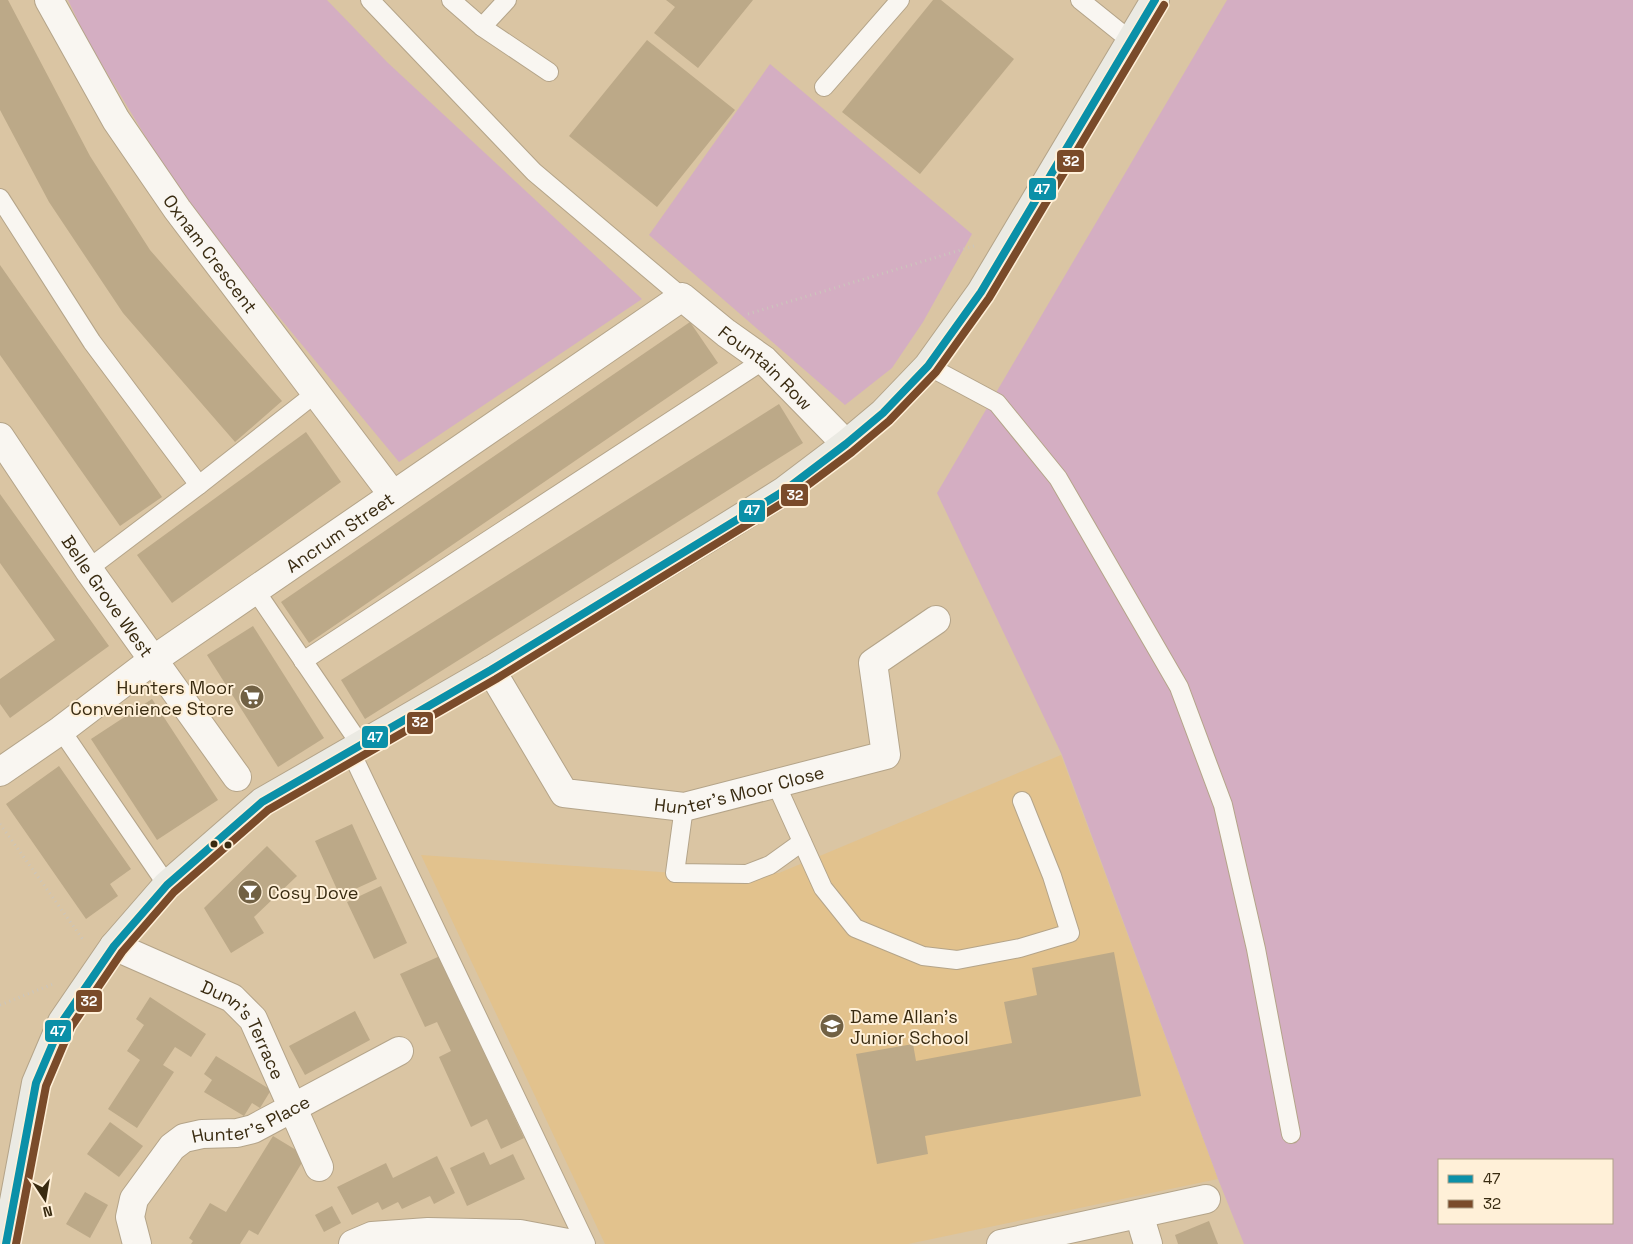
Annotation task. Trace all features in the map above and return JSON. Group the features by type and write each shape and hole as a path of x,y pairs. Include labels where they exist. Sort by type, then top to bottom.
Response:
{"street":[{"name":"Oxnam Crescent","path":"49,0 116,120 177,210 393,495"},
{"path":"6,1244 36,1083 62,1022 108,956 167,885 262,802 491,670 776,496 846,444 883,413 928,366 980,292 1155,0"},
{"name":"Fountain Row","path":"682,297 764,360 846,444"},
{"name":"Ancrum Street","path":"0,772 61,730 153,660 682,297"},
{"name":"Belle Grove West","path":"0,436 88,569 237,777"},
{"name":"Hunter's Moor Close","path":"491,670 564,792 684,808 886,755 873,663 936,620"},
{"name":"Dunn's Terrace","path":"108,956 232,998 253,1020 319,1167"},
{"name":"Hunter's Place","path":"137,1244 130,1217 134,1199 172,1147 184,1138 202,1134 237,1133 253,1129 399,1050"},
{"path":"1001,1244 1206,1199"},
{"path":"1139,1214 1148,1244"},
{"path":"353,1244 372,1236 428,1232 520,1234 573,1244"}],"lane":[{"path":"370,0 534,172 682,297"},
{"path":"451,0 482,27 549,72"},
{"path":"482,27 507,0"},
{"path":"824,87 900,0"},
{"path":"1080,0 1131,42"},
{"path":"0,198 92,342 200,485"},
{"path":"303,660 764,360"},
{"path":"928,366 997,403 1058,478 1179,687 1223,805 1256,949 1291,1134"},
{"path":"88,569 200,485 316,393"},
{"path":"255,590 303,660 355,747 586,1244"},
{"path":"61,730 167,885"},
{"path":"776,784 822,888 855,928 923,956 957,960 1020,948 1070,933 1052,876 1022,801"},
{"path":"684,808 675,873 747,874 770,864 802,842"}],"path":[{"path":"715,324 1016,234"},
{"path":"0,824 108,956"}],"shaded area":[{"path":"68,0 327,0 387,62 642,299 399,462 226,253 170,177 87,40"},
{"path":"1227,0 1633,0 1633,1244 1244,1244 1218,1179 1062,755 937,493"},
{"path":"770,64 972,234 923,322 892,368 845,405 649,235"},
{"name":"Dame Allan's Junior School","path":"1061,755 1218,1179 908,1244 605,1244 421,855 675,873 779,873"}],"building":[{"path":"0,0 8,0 90,156 150,250 282,401 235,442 123,313 49,202 0,110"},
{"path":"666,0 753,0 698,68 654,33 675,7"},
{"path":"933,0 941,0 1014,59 920,174 842,112"},
{"path":"647,40 735,110 657,207 569,136"},
{"path":"0,265 162,497 120,526 0,355"},
{"path":"690,322 718,363 309,643 281,602"},
{"path":"779,404 803,443 365,719 341,680"},
{"path":"306,432 341,482 172,603 137,555"},
{"path":"0,494 109,646 10,718 0,704 0,679 55,640 0,563"},
{"path":"253,626 324,738 278,767 207,655"},
{"path":"152,699 218,800 157,840 91,739"},
{"path":"59,766 131,869 110,884 118,896 86,919 6,804"},
{"path":"352,824 377,879 340,896 315,841"},
{"name":"Cosy Dove","path":"267,846 297,876 254,917 264,933 231,953 204,908"},
{"path":"381,886 407,943 374,959 347,902"},
{"path":"1114,952 1141,1096 925,1136 928,1154 877,1164 856,1054 913,1044 916,1061 1012,1043 1004,1002 1037,995 1032,968"},
{"path":"440,956 524,1138 501,1149 487,1119 471,1127 439,1057 451,1051 437,1022 425,1027 400,974"},
{"path":"150,997 206,1034 191,1057 175,1047 163,1065 174,1072 137,1128 108,1109 140,1060 127,1051 144,1025 136,1019"},
{"path":"355,1011 370,1040 305,1075 289,1046"},
{"path":"216,1056 271,1090 260,1108 252,1103 244,1116 204,1092 212,1080 204,1074"},
{"path":"110,1122 143,1146 119,1177 87,1154"},
{"path":"273,1136 306,1156 258,1235 249,1230 240,1244 191,1244 193,1241 189,1238 210,1203 226,1212"},
{"path":"484,1152 490,1165 513,1154 525,1179 467,1206 450,1168"},
{"path":"437,1156 455,1193 434,1204 430,1196 402,1209 398,1202 382,1210 378,1202 352,1215 337,1187 386,1163 393,1178"},
{"path":"85,1192 108,1205 90,1238 66,1224"},
{"path":"332,1206 341,1223 324,1232 315,1215"},
{"path":"1209,1221 1218,1244 1178,1244 1175,1235"}],"transit line":[{"name":"47","path":"6,1244 36,1083 62,1022 114,946 167,885 262,802 491,670 784,491 883,413 928,366 981,292 1155,0"},
{"name":"32","path":"16,1244 46,1086 71,1027 122,952 174,892 268,810 496,679 789,499 852,452 889,421 936,372 989,298 1164,5"}],"place":[{"name":"Hunters Moor Convenience Store","path":"252,697"},
{"name":"Cosy Dove","path":"250,892"},
{"name":"Dame Allan's Junior School","path":"832,1026"}]}
